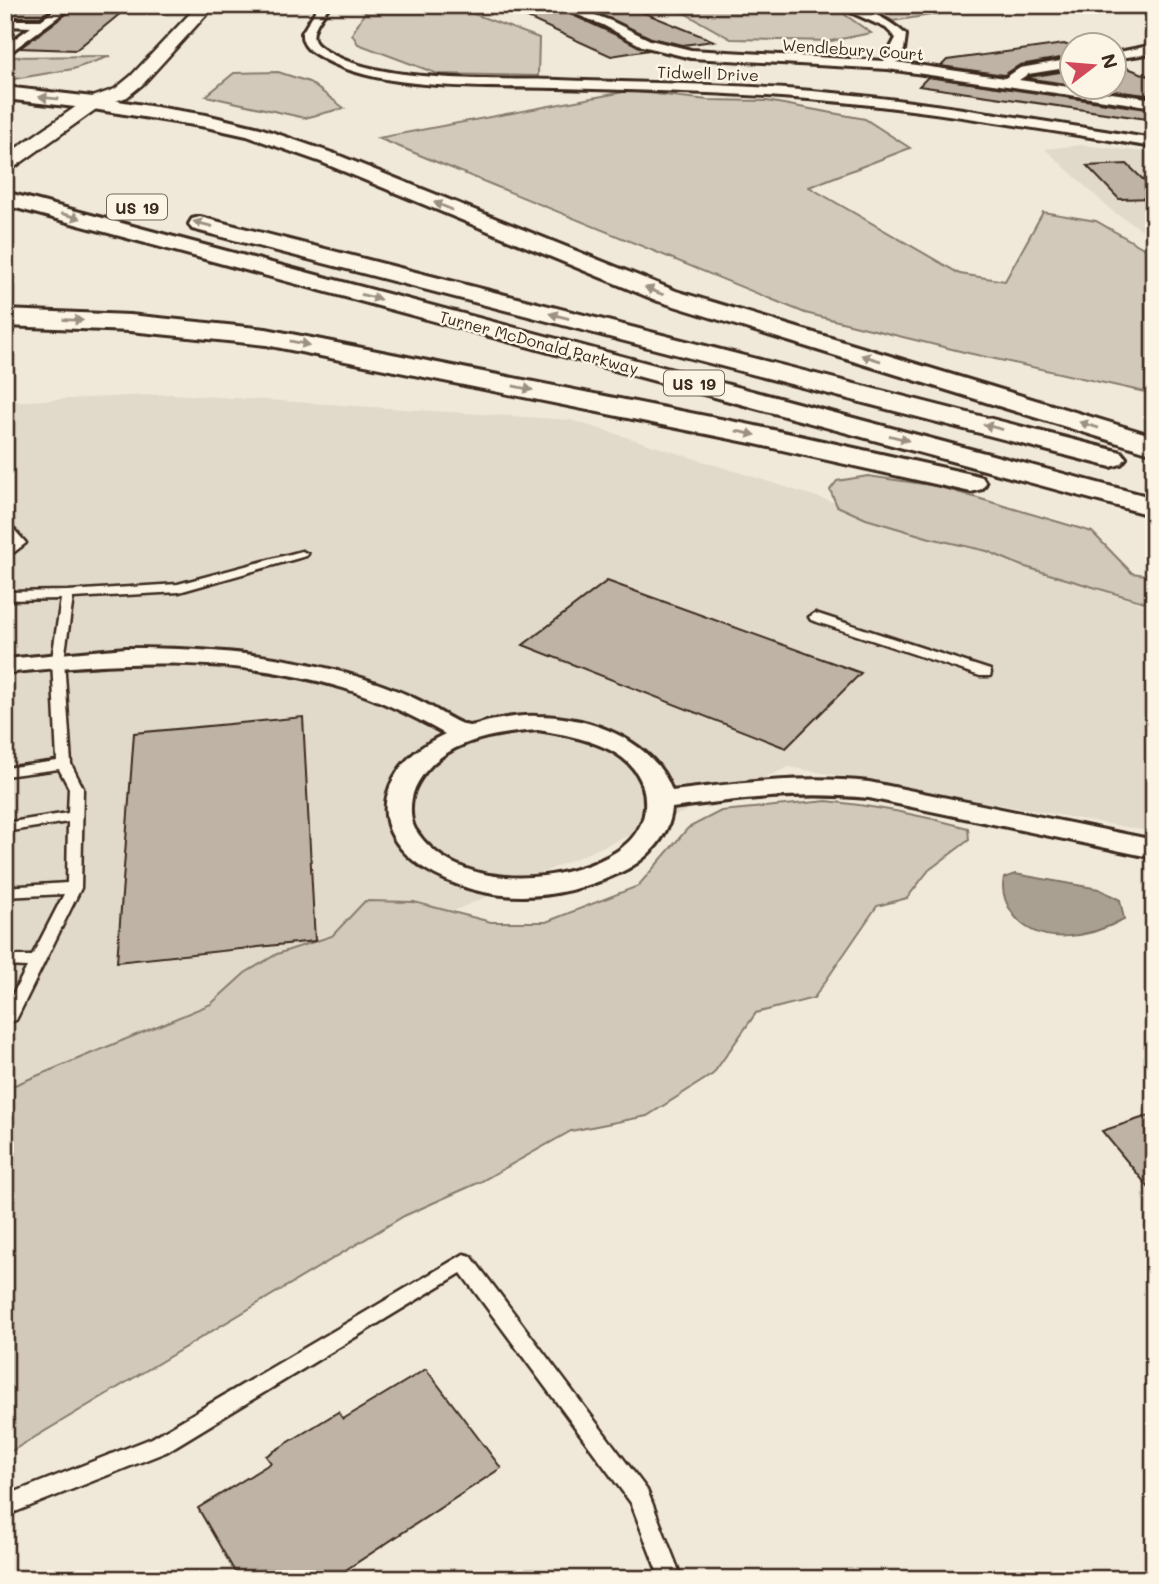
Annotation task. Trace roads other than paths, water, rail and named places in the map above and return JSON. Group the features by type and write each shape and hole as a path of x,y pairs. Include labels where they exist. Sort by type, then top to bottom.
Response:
{"highway":[{"path":"5,93 93,103 206,121 293,145 667,296 1154,445"},
{"name":"Turner McDonald Parkway","path":"9,178 1154,507"},
{"name":"Turner McDonald Parkway","path":"177,217 1154,469"},
{"path":"5,318 130,323 266,337 751,434 1154,524"}],"main road":[{"path":"9,178 49,134 93,103 121,93 137,80 207,5"}],"street":[{"path":"5,52 69,5"},
{"name":"Tidwell Drive","path":"325,5 306,32 307,40 313,48 328,57 380,73 487,82 813,95 1154,143"},
{"name":"Wendlebury Court","path":"558,5 599,20 646,43 691,54 888,65 1154,103"},
{"path":"840,5 881,21 902,37 898,50 888,65"},
{"path":"5,23 44,24"},
{"path":"1128,54 1154,49"},
{"path":"1007,82 1024,71 1058,65"},
{"path":"5,666 58,659 168,653 242,659 312,670 376,690 425,710 465,734"},
{"path":"538,723 576,727 609,739 636,755 654,777 661,801 654,830 632,856 596,875 551,886 503,886 457,876 423,856 402,830 397,802 407,775 430,751 465,734 500,725 538,723"},
{"path":"661,801 759,789 823,785 869,790 1154,849"}],"lane":[{"path":"5,526 20,543 5,556"},
{"path":"5,596 179,588 302,554"},
{"path":"5,1018 10,1016 74,888 76,788 64,764 58,659 68,595"},
{"path":"815,617 985,673"},
{"path":"5,772 64,764"},
{"path":"5,828 75,816"},
{"path":"5,892 74,888"},
{"path":"5,961 37,962"},
{"path":"5,1506 159,1445 464,1262 639,1496 671,1579"}]}
